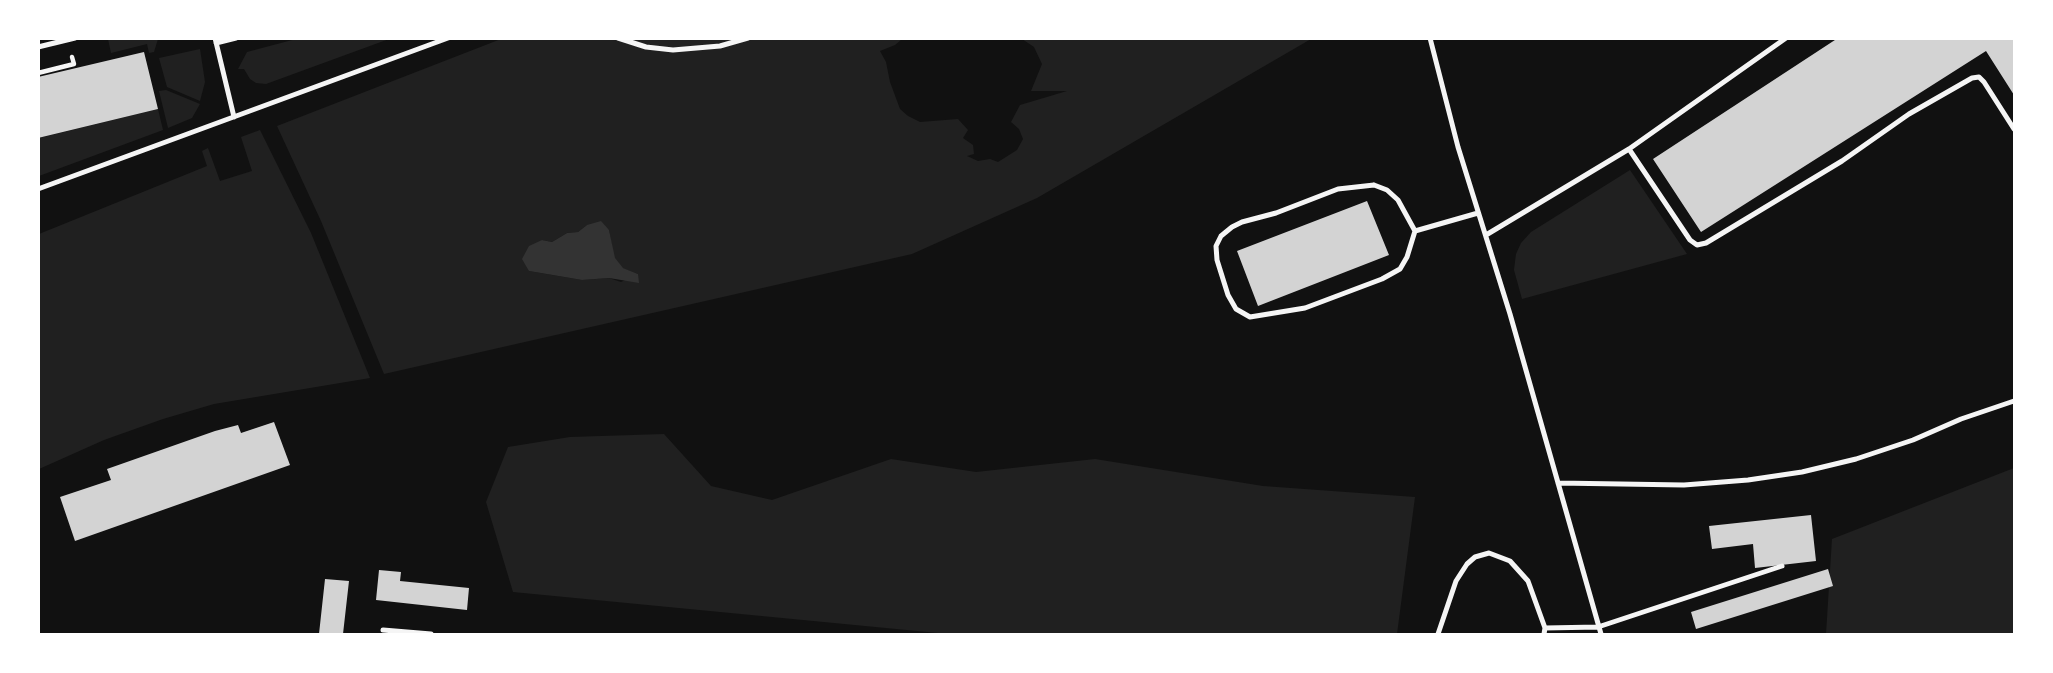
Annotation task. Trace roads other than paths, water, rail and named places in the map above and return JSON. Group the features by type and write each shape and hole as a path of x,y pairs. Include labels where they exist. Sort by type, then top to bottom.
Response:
{"lane":[{"path":"38,47 75,38"},
{"path":"234,117 215,41 236,38"},
{"path":"38,189 448,38"},
{"path":"618,38 646,47 673,50 720,46 748,38"},
{"path":"1430,38 1458,146 1601,635"},
{"path":"1486,235 1629,149 1786,38"},
{"path":"1629,149 1690,240 1697,245 1706,243 1842,161 1909,114 1972,78 1979,77 1984,82 2014,129"},
{"path":"1374,185 1387,190 1398,200 1415,231 1407,257 1400,269 1382,279 1305,308 1250,317 1236,309 1228,295 1217,260 1216,246 1221,236 1232,227 1338,189 1374,185"},
{"path":"1415,231 1478,213"},
{"path":"1558,484 1684,485 1802,472 1913,440 2014,399"},
{"path":"1437,635 1456,581 1466,564 1475,557 1489,553 1510,561 1528,581 1545,631 1598,627 1782,566"},
{"path":"383,630 431,635"}]}
